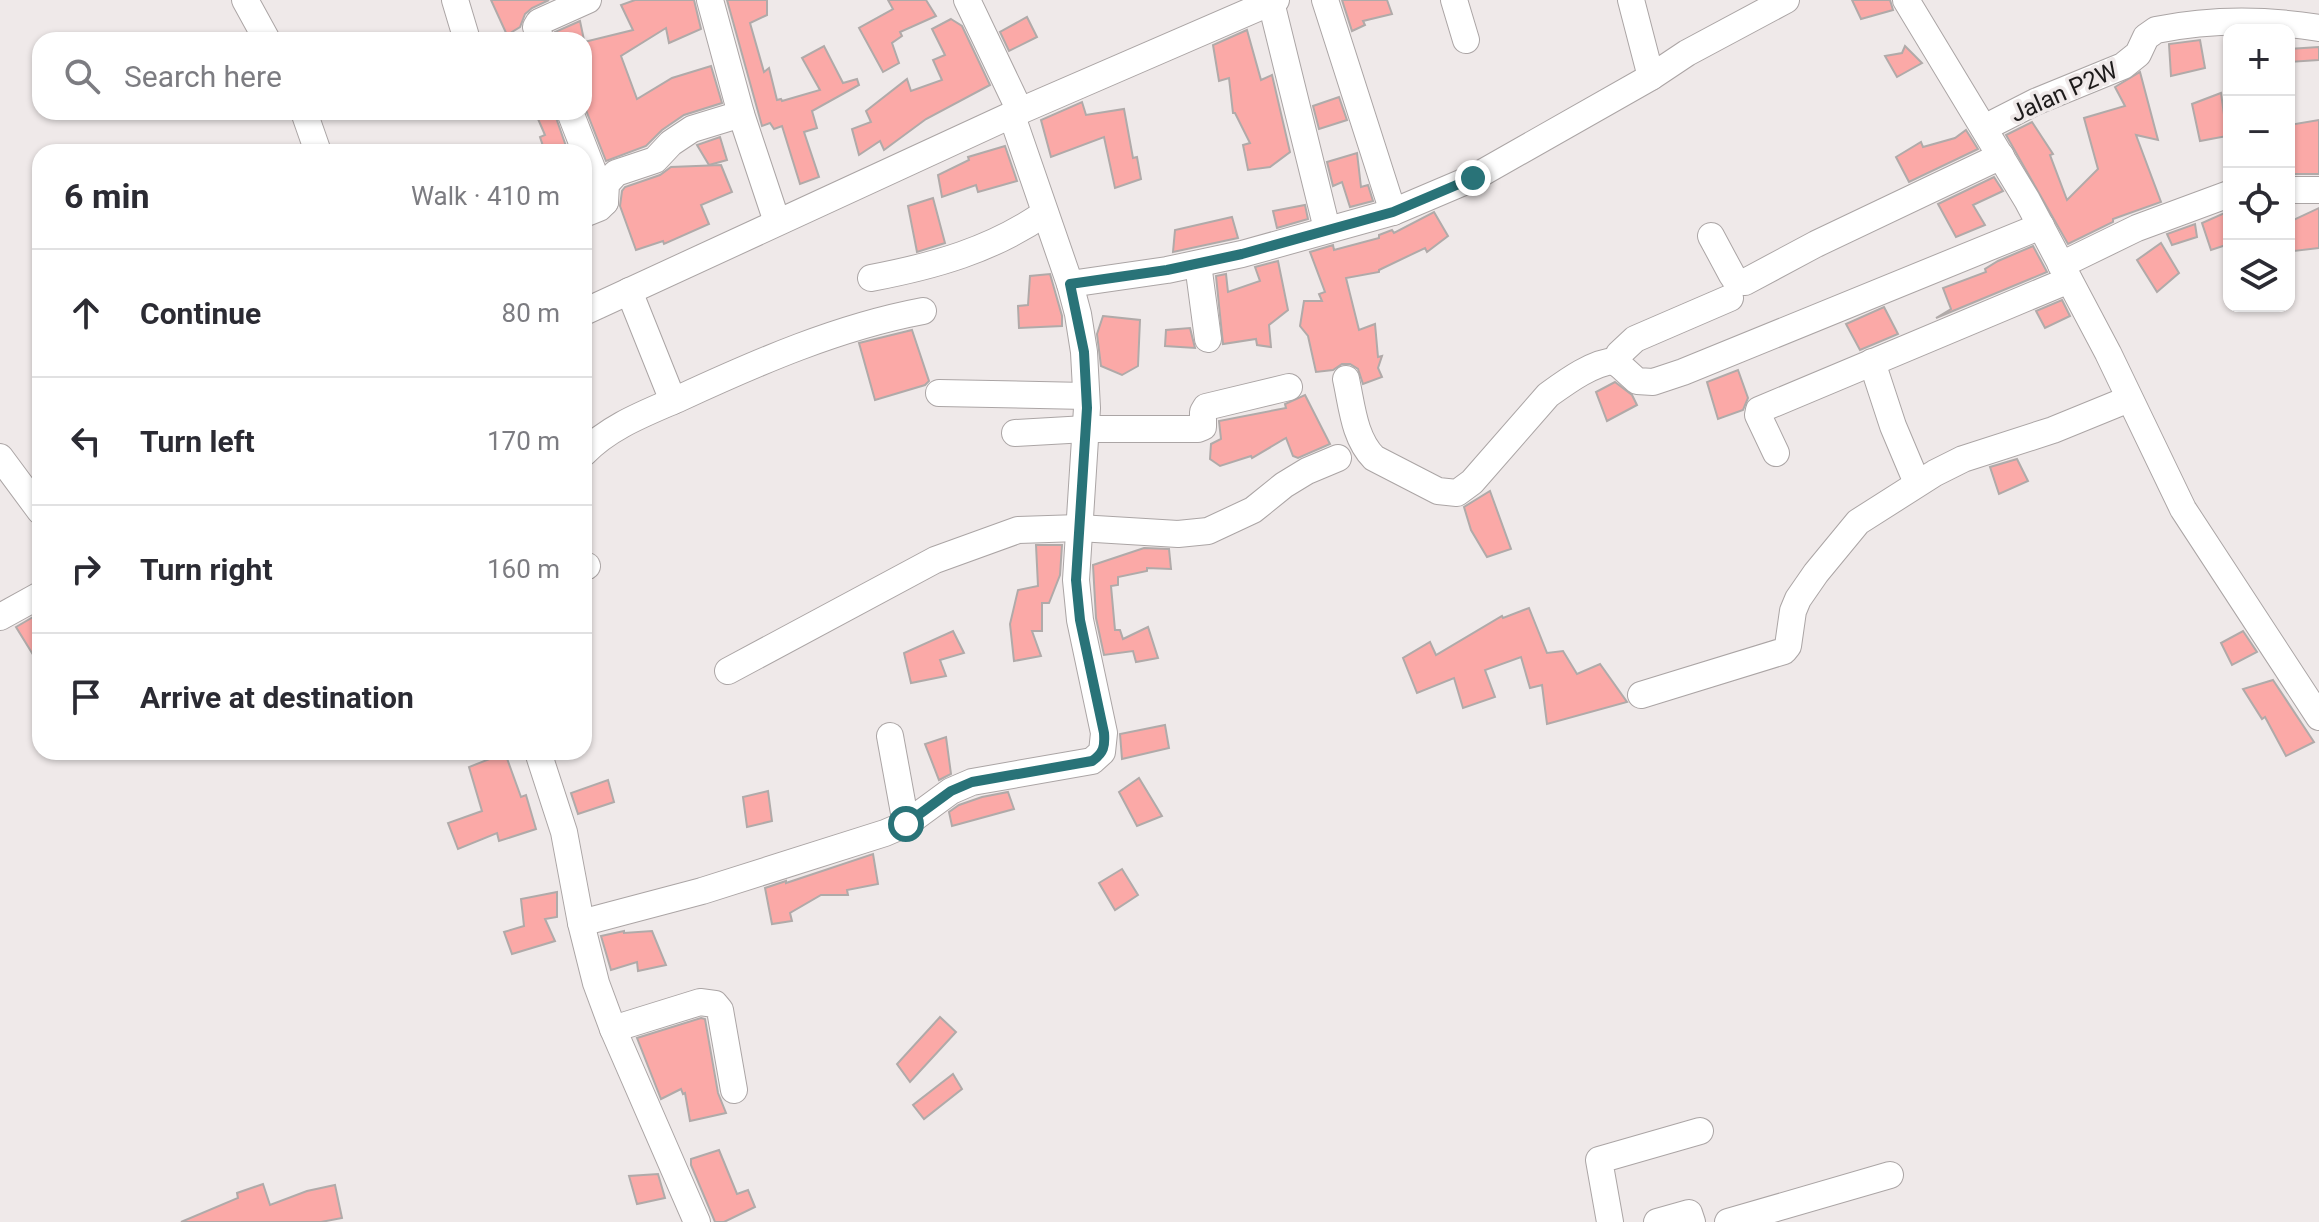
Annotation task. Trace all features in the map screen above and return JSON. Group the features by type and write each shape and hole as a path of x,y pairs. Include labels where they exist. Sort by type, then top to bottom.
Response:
{"street":[{"path":"245,0 263,32"},
{"path":"538,32 536,27 539,22 588,0"},
{"path":"710,0 741,114 777,222"},
{"path":"581,923 702,891 856,843 906,824 951,791 972,782 1092,761 1102,752 1104,733 1092,684 1077,593 1086,429 1084,352 1070,284 1016,114 967,0"},
{"path":"1325,0 1393,212"},
{"path":"1454,0 1466,40"},
{"path":"1631,0 1651,77"},
{"path":"1070,284 1198,264 1393,212 1473,178 1651,77 1687,53 1786,0"},
{"path":"1906,0 2041,226 2183,509 2319,717"},
{"path":"462,3 466,32"},
{"path":"592,308 1262,3 1327,229"},
{"name":"Jalan P2W","path":"1984,128 2035,102 2123,66 2138,54 2146,37 2156,30 2228,20 2281,22 2319,28"},
{"path":"594,208 606,184 616,173 655,160 671,143 692,129 741,114"},
{"path":"307,120 315,144"},
{"path":"572,120 578,144"},
{"path":"1711,236 1736,281 1745,282 1816,244 2001,156"},
{"path":"2295,190 2319,190"},
{"path":"1776,453 1758,411 2065,273 2137,228 2223,196"},
{"path":"871,278 926,268 964,256 1005,238 1045,213"},
{"path":"1346,379 1360,438 1366,450 1374,458 1438,491 1457,493 1472,482 1548,395 1605,362 1618,364 1637,381 1644,383 1683,372 2041,226"},
{"path":"1198,264 1208,339"},
{"path":"629,291 673,401"},
{"path":"1618,364 1619,354 1635,339 1730,298"},
{"path":"592,445 622,424 730,375 878,319 923,311"},
{"path":"1872,362 1893,426 1917,483"},
{"path":"1015,433 1086,429 1198,429 1203,427 1206,407 1289,387"},
{"path":"939,393 1086,396"},
{"path":"1641,695 1784,651 1788,646 1793,611 1816,573 1866,515 1917,483 1963,459 2053,430 2129,399"},
{"path":"0,457 32,500"},
{"path":"728,671 947,555 1018,530 1079,528 1178,534 1208,531 1253,510 1307,471 1338,458"},
{"path":"0,617 32,599"},
{"path":"890,736 906,824"},
{"path":"541,760 564,832 596,983 697,1222"},
{"path":"613,1029 700,1002 715,1004 720,1010 734,1090"},
{"path":"1610,1222 1599,1160 1700,1131"},
{"path":"1728,1222 1890,1175"},
{"path":"1657,1222 1689,1213 1692,1222"}],"building":[{"path":"491,0 549,0 525,14 520,27 506,32"},
{"path":"635,0 694,0 701,29 669,43 666,28 621,56 637,99 672,78 711,66 722,103 684,115 646,146 606,161 590,120 592,40 633,30 621,5"},
{"path":"727,0 767,0 767,15 750,23 764,72 769,68 777,100 820,90 802,58 824,46 843,83 857,79 859,85 812,111 817,128 804,132 819,177 800,184 782,126 774,129 770,123 762,126"},
{"path":"888,0 926,0 936,16 900,32 902,36 892,43 899,63 883,72 859,28 893,9"},
{"path":"1342,0 1387,0 1392,14 1363,21 1365,25 1352,31"},
{"path":"1852,0 1890,0 1893,10 1861,19"},
{"path":"1027,17 1037,37 1009,51 1000,32"},
{"path":"951,19 962,26 990,85 926,119 884,150 880,141 859,155 852,129 871,122 866,111 907,79 911,91 942,80 933,60 945,55 932,29"},
{"path":"580,21 582,32 555,32"},
{"path":"1247,30 1261,80 1272,75 1290,152 1270,167 1248,170 1243,145 1250,143 1233,113 1229,78 1219,81 1213,45"},
{"path":"2200,40 2205,68 2171,76 2169,44"},
{"path":"1905,46 1922,63 1897,77 1885,56 1902,53"},
{"path":"2319,47 2319,60 2295,62 2295,49"},
{"path":"2140,72 2158,140 2136,135 2161,202 2113,219 2113,222 2068,244 2006,135 2032,122 2053,154 2050,155 2067,200 2098,169 2084,118 2125,106 2115,87"},
{"path":"2221,93 2223,137 2200,141 2192,104"},
{"path":"1339,97 1347,120 1319,129 1313,106"},
{"path":"1082,102 1086,115 1124,109 1133,158 1137,157 1141,179 1115,188 1104,137 1051,157 1041,120"},
{"path":"538,120 557,120 565,144 542,144 540,137 545,135"},
{"path":"2319,120 2319,174 2295,174 2295,124"},
{"path":"1966,130 1978,149 1909,182 1896,157 1921,142 1923,147 1955,138"},
{"path":"720,137 727,160 709,165 697,145"},
{"path":"1005,146 1017,181 978,192 976,185 942,197 938,175 969,160 968,157"},
{"path":"1357,153 1361,187 1368,185 1373,201 1350,207 1342,182 1333,186 1327,162"},
{"path":"721,165 732,192 701,205 709,224 664,244 663,241 636,250 620,206 625,187 660,175 671,167"},
{"path":"1994,177 2003,191 1973,205 1985,225 1956,237 1938,204"},
{"path":"933,198 945,243 917,252 908,206"},
{"path":"1305,205 1308,219 1277,228 1273,211"},
{"path":"2319,208 2319,248 2295,251 2295,219"},
{"path":"1434,212 1448,236 1427,252 1425,248 1379,272 1346,278 1359,330 1375,324 1378,357 1382,356 1378,368 1382,377 1363,384 1358,369 1350,364 1316,372 1308,336 1300,326 1304,301 1322,301 1319,294 1325,292 1310,252 1333,245 1334,250 1379,238 1379,235 1392,230 1394,233"},
{"path":"2223,214 2223,246 2211,250 2202,223"},
{"path":"1232,217 1238,238 1173,252 1175,230"},
{"path":"2195,224 2197,237 2172,245 2167,234"},
{"path":"2161,243 2179,273 2157,292 2137,260"},
{"path":"2033,246 2047,272 1936,318 1951,309 1943,288 1986,272 1985,269 1998,261"},
{"path":"1278,261 1288,310 1269,325 1271,347 1257,345 1256,339 1223,344 1216,276 1226,274 1228,292 1260,281 1255,267"},
{"path":"1050,274 1062,326 1019,328 1018,306 1028,305 1030,276"},
{"path":"2062,300 2070,316 2045,328 2036,311"},
{"path":"1884,307 1898,334 1860,350 1846,324"},
{"path":"1103,316 1140,320 1138,366 1122,375 1101,366 1097,334"},
{"path":"1190,328 1195,348 1165,346 1166,330"},
{"path":"912,330 929,381 925,385 875,400 859,343"},
{"path":"1738,370 1748,398 1743,410 1718,419 1707,382"},
{"path":"1615,382 1632,395 1637,405 1607,421 1596,392"},
{"path":"1305,395 1330,444 1298,458 1293,456 1286,438 1252,458 1220,466 1210,459 1211,444 1221,439 1219,421 1286,408 1285,404"},
{"path":"2017,459 2028,481 1999,494 1990,467"},
{"path":"1490,491 1511,549 1487,557 1471,530 1464,507"},
{"path":"1036,545 1062,545 1060,575 1049,603 1042,603 1042,631 1032,631 1041,656 1014,661 1010,624 1018,590 1038,586"},
{"path":"1144,548 1169,549 1171,569 1147,568 1147,571 1118,577 1118,585 1111,586 1115,630 1120,630 1123,639 1148,627 1158,658 1136,662 1133,651 1104,655 1096,618 1093,565"},
{"path":"1529,608 1547,653 1563,651 1577,674 1600,664 1627,702 1547,724 1542,685 1530,688 1521,657 1485,670 1495,697 1463,708 1454,678 1417,693 1403,658 1430,642 1436,655 1502,616"},
{"path":"32,618 32,653 16,627"},
{"path":"953,631 964,653 940,660 946,676 911,683 904,653"},
{"path":"2243,631 2257,652 2232,665 2221,643"},
{"path":"2273,680 2314,742 2286,756 2265,717 2262,719 2243,689"},
{"path":"1165,725 1169,748 1122,759 1120,734"},
{"path":"946,737 951,774 939,780 925,744"},
{"path":"487,760 508,760 521,797 526,795 536,829 499,841 497,833 458,849 448,823 482,811 469,767"},
{"path":"1139,778 1162,816 1137,826 1119,792"},
{"path":"608,780 614,802 578,814 571,793"},
{"path":"768,791 772,821 747,827 743,797"},
{"path":"1008,792 1014,809 952,826 949,812 959,805"},
{"path":"873,854 878,884 847,890 848,895 821,895 790,913 792,921 772,924 765,888"},
{"path":"1122,869 1138,895 1115,910 1099,883"},
{"path":"557,892 557,917 545,919 555,941 512,954 504,932 524,926 521,899"},
{"path":"624,931 652,931 666,965 638,971 637,962 611,970 601,936"},
{"path":"940,1017 956,1032 910,1082 897,1064"},
{"path":"705,1019 718,1093 726,1113 690,1121 685,1093 681,1089 661,1099 637,1038"},
{"path":"953,1074 962,1089 924,1119 913,1105"},
{"path":"719,1150 737,1194 748,1190 755,1207 724,1222 715,1222 691,1165 691,1159"},
{"path":"658,1174 665,1198 637,1204 629,1176"},
{"path":"263,1184 270,1205 307,1191 335,1185 342,1218 321,1222 181,1222 238,1198 237,1193"}],"route":[{"path":"906,824 951,791 972,782 1092,761 1099,757 1105,747 1080,620 1076,580 1087,408 1084,352 1070,284 1167,270 1242,254 1393,212 1473,178"}]}
